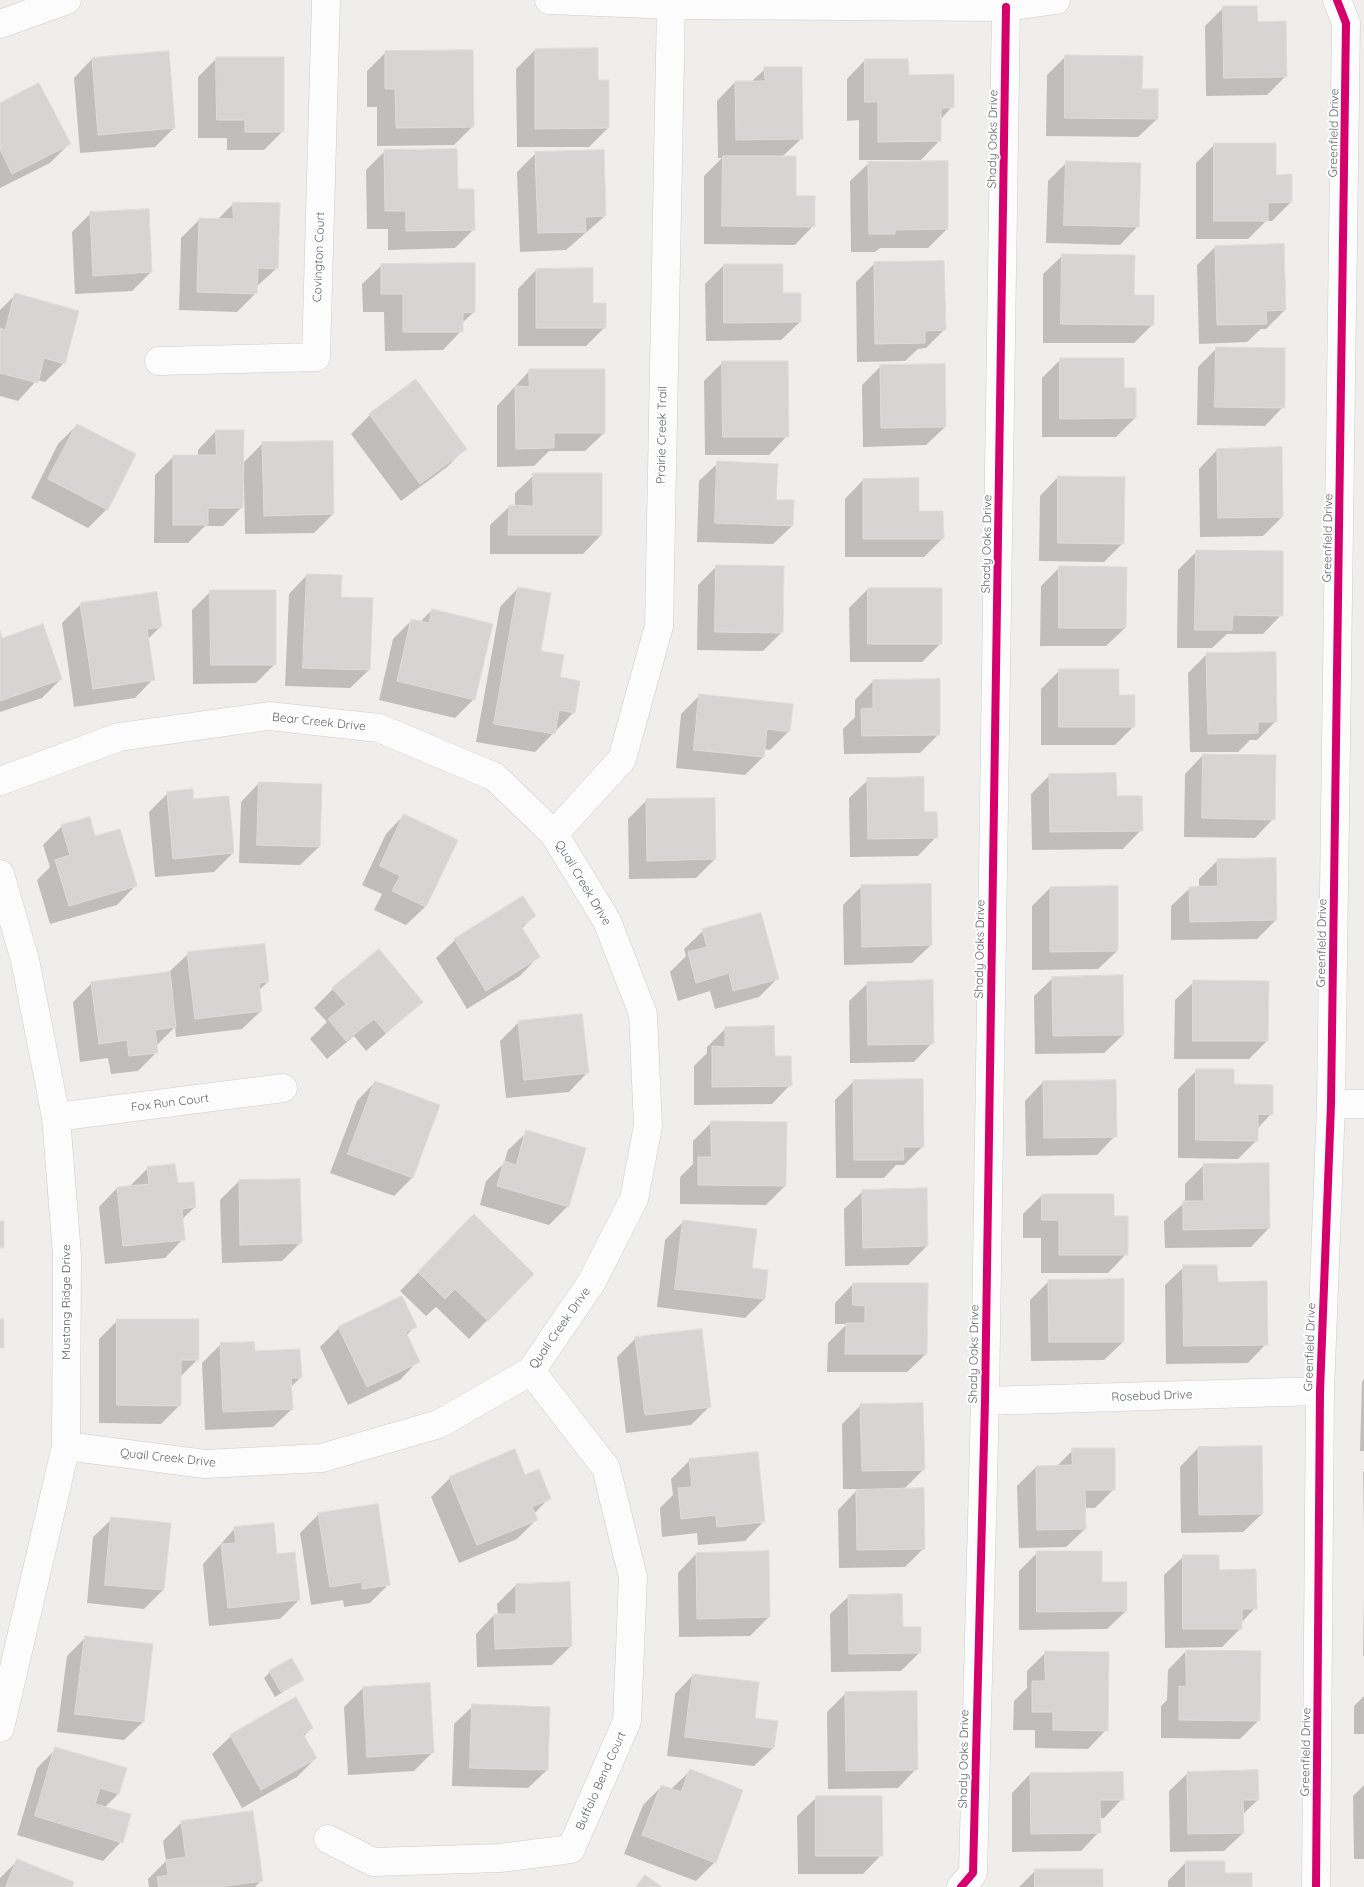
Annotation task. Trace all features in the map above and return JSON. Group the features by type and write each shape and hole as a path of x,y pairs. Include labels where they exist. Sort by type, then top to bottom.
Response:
{"street":[{"path":"0,24 67,0"},
{"name":"Covington Court","path":"159,361 316,357 326,0"},
{"path":"549,0 671,5 1006,7 1056,0"},
{"name":"Greenfield Drive","path":"1316,1887 1320,1391 1331,1104 1346,23 1338,0"},
{"name":"Prairie Creek Trail","path":"554,834 622,759 658,626 671,5"},
{"name":"Shady Oaks Drive","path":"961,1887 973,1873 984,1401 1006,7"},
{"name":"Bear Creek Drive","path":"0,781 119,736 269,716 379,728 495,777 554,834"},
{"name":"Quail Creek Drive","path":"66,1446 205,1464 322,1458 439,1424 531,1371 591,1283 634,1199 648,1126 643,1014 607,921 554,834"},
{"name":"Mustang Ridge Drive","path":"0,874 25,960 56,1117 67,1254 66,1446 0,1728"},
{"name":"Fox Run Court","path":"56,1117 283,1088"},
{"path":"1331,1104 1364,1104"},
{"name":"Buffalo Bend Court","path":"328,1839 373,1862 500,1858 570,1849 627,1721 634,1577 606,1468 531,1371"},
{"name":"Rosebud Drive","path":"984,1401 1320,1391"}],"building":[{"path":"1223,6 1257,6 1258,22 1286,21 1287,77 1224,78"},
{"path":"598,48 598,80 609,80 609,128 535,129 535,49"},
{"path":"473,50 474,127 396,128 395,89 385,89 385,51"},
{"path":"169,51 175,128 98,135 92,58"},
{"path":"1065,55 1143,56 1142,89 1158,89 1158,119 1065,118"},
{"path":"216,57 284,57 284,132 245,132 245,120 217,120"},
{"path":"865,59 908,59 909,75 954,74 954,108 941,108 941,141 878,142 878,102 865,102"},
{"path":"764,67 802,67 803,139 736,140 735,81 765,81"},
{"path":"39,83 71,144 12,174 0,149 0,103"},
{"path":"1214,143 1276,143 1276,175 1292,174 1292,202 1268,203 1268,221 1214,221"},
{"path":"457,149 458,189 474,189 475,230 406,231 406,211 385,211 384,150"},
{"path":"604,150 606,216 585,217 586,232 538,233 535,152"},
{"path":"723,156 796,156 796,196 815,196 815,227 722,226"},
{"path":"948,161 948,229 895,230 895,234 869,234 868,162"},
{"path":"1066,161 1141,163 1139,227 1064,225"},
{"path":"233,202 280,203 278,269 258,268 257,294 197,292 199,218 233,219"},
{"path":"149,209 152,272 93,276 90,212"},
{"path":"1284,244 1286,310 1266,311 1267,324 1217,325 1215,246"},
{"path":"1062,254 1135,255 1134,295 1154,295 1154,325 1061,324"},
{"path":"944,261 946,330 925,331 925,343 875,344 874,262"},
{"path":"475,263 475,312 463,313 463,332 403,332 403,294 381,294 381,264"},
{"path":"724,264 783,264 783,293 801,293 801,322 724,323"},
{"path":"593,268 593,303 606,303 606,328 536,328 536,269"},
{"path":"15,293 79,311 65,364 44,358 38,383 0,373 0,328 5,330"},
{"path":"1216,347 1285,348 1285,408 1215,407"},
{"path":"1060,358 1124,358 1124,388 1136,388 1136,418 1060,419"},
{"path":"722,361 788,361 789,437 723,437"},
{"path":"945,364 946,427 881,428 880,365"},
{"path":"529,369 605,369 605,433 554,433 554,448 516,449 515,386 529,387"},
{"path":"416,379 467,449 420,484 369,414"},
{"path":"77,424 136,454 108,510 48,479"},
{"path":"216,430 244,430 243,508 208,508 208,525 173,525 173,455 216,455"},
{"path":"333,441 334,514 264,516 262,442"},
{"path":"1282,447 1283,517 1218,518 1217,449"},
{"path":"717,461 778,464 776,500 794,500 793,526 715,523"},
{"path":"533,473 602,473 602,535 508,535 509,505 533,506"},
{"path":"1058,476 1125,477 1124,544 1058,543"},
{"path":"919,478 919,511 943,511 944,539 863,539 863,479"},
{"path":"1196,550 1283,551 1283,616 1233,615 1232,630 1195,630"},
{"path":"716,565 784,566 783,633 715,632"},
{"path":"1059,566 1127,567 1126,628 1059,628"},
{"path":"307,574 342,575 341,597 373,598 370,670 303,668"},
{"path":"518,587 551,593 541,651 564,655 560,677 580,681 575,713 559,710 555,734 494,724"},
{"path":"868,588 942,588 942,644 868,644"},
{"path":"210,590 276,590 276,665 211,665"},
{"path":"157,592 162,627 147,629 155,680 93,689 80,603"},
{"path":"432,609 493,624 475,700 397,681 411,619 429,623"},
{"path":"43,624 62,679 0,701 0,631 2,638"},
{"path":"1276,652 1277,722 1258,722 1258,733 1208,734 1206,653"},
{"path":"1059,669 1119,669 1119,695 1135,695 1135,727 1059,727"},
{"path":"940,679 940,735 862,736 861,709 873,708 873,680"},
{"path":"699,694 793,704 790,732 767,729 764,757 694,750"},
{"path":"1203,754 1276,755 1275,820 1202,818"},
{"path":"1116,773 1117,796 1142,796 1143,831 1050,832 1049,774"},
{"path":"924,777 924,812 937,812 938,838 868,839 867,778"},
{"path":"259,782 322,784 320,847 257,845"},
{"path":"193,789 193,799 229,796 234,853 173,859 167,792"},
{"path":"715,798 716,859 647,861 646,799"},
{"path":"404,814 458,840 426,907 392,891 400,876 380,866"},
{"path":"90,817 95,836 120,829 137,886 69,906 55,860 70,855 61,825"},
{"path":"1276,858 1277,920 1190,922 1189,887 1218,886 1217,859"},
{"path":"931,884 932,945 862,947 861,885"},
{"path":"1118,886 1118,951 1050,952 1050,887"},
{"path":"523,896 536,916 521,926 540,957 486,991 454,939"},
{"path":"761,913 779,979 733,991 729,973 696,983 688,952 707,947 702,929"},
{"path":"265,944 269,982 259,983 262,1011 195,1019 187,952"},
{"path":"379,949 423,1002 386,1033 374,1019 346,1041 328,1019 346,1004 332,988"},
{"path":"170,972 176,1027 155,1030 158,1053 129,1056 127,1040 99,1044 91,982"},
{"path":"1123,975 1124,1035 1053,1036 1052,977"},
{"path":"933,980 934,1044 868,1045 867,982"},
{"path":"1193,980 1269,981 1268,1041 1193,1041"},
{"path":"582,1014 589,1073 524,1080 518,1021"},
{"path":"774,1026 775,1056 791,1056 792,1086 712,1087 712,1046 725,1047 725,1027"},
{"path":"1196,1069 1234,1069 1234,1084 1273,1085 1273,1115 1258,1114 1258,1141 1196,1140"},
{"path":"923,1079 924,1147 903,1147 904,1160 854,1160 853,1080"},
{"path":"1116,1080 1117,1137 1044,1138 1043,1081"},
{"path":"375,1081 440,1105 413,1178 348,1154"},
{"path":"711,1121 787,1122 786,1186 698,1185 698,1157 711,1157"},
{"path":"526,1130 586,1148 569,1207 497,1186 504,1161 516,1165"},
{"path":"1269,1163 1270,1228 1183,1230 1183,1201 1204,1201 1203,1164"},
{"path":"175,1164 178,1183 194,1182 196,1207 182,1209 185,1240 123,1246 117,1187 149,1184 147,1167"},
{"path":"300,1179 302,1243 240,1245 239,1180"},
{"path":"927,1188 928,1246 863,1248 862,1190"},
{"path":"1042,1194 1114,1194 1114,1216 1128,1216 1128,1255 1059,1255 1059,1220 1042,1220"},
{"path":"474,1214 534,1274 488,1321 455,1289 445,1299 418,1272"},
{"path":"683,1220 757,1229 752,1268 768,1270 765,1299 675,1289"},
{"path":"0,1221 4,1221 4,1248 0,1248"},
{"path":"1183,1265 1217,1265 1218,1282 1267,1281 1268,1345 1184,1346"},
{"path":"1124,1279 1124,1342 1049,1342 1048,1280"},
{"path":"853,1283 928,1283 927,1354 845,1354 846,1323 865,1323 865,1306 853,1305"},
{"path":"402,1296 417,1327 406,1332 420,1362 367,1387 338,1327"},
{"path":"0,1319 4,1319 4,1348 0,1348"},
{"path":"117,1319 199,1319 199,1360 181,1360 181,1406 117,1405"},
{"path":"702,1329 711,1407 645,1415 635,1337"},
{"path":"254,1342 255,1351 300,1349 302,1378 291,1378 293,1409 223,1412 220,1343"},
{"path":"923,1403 925,1470 862,1471 860,1404"},
{"path":"1262,1446 1263,1514 1199,1515 1198,1447"},
{"path":"1072,1448 1115,1448 1115,1490 1085,1490 1086,1529 1037,1530 1036,1466 1072,1465"},
{"path":"515,1449 525,1475 539,1469 551,1499 532,1507 538,1520 477,1545 449,1477"},
{"path":"758,1452 765,1522 717,1527 716,1515 681,1519 678,1488 692,1487 689,1459"},
{"path":"924,1488 925,1549 857,1550 856,1490"},
{"path":"378,1504 390,1585 362,1589 362,1582 330,1587 318,1513"},
{"path":"111,1517 171,1523 164,1590 105,1585"},
{"path":"274,1523 277,1554 295,1552 300,1600 228,1608 221,1544 236,1543 234,1527"},
{"path":"769,1551 770,1617 697,1619 696,1553"},
{"path":"1037,1551 1102,1551 1102,1582 1127,1582 1127,1611 1037,1612"},
{"path":"1183,1555 1219,1555 1219,1570 1256,1569 1257,1609 1242,1609 1242,1629 1183,1629"},
{"path":"570,1582 572,1646 495,1649 494,1614 516,1614 516,1584"},
{"path":"902,1594 903,1627 921,1627 921,1653 849,1654 848,1595"},
{"path":"85,1636 153,1644 144,1722 75,1714"},
{"path":"1186,1650 1261,1651 1260,1721 1179,1720 1179,1686 1186,1687"},
{"path":"1045,1651 1109,1652 1108,1731 1053,1730 1053,1712 1032,1712 1032,1681 1045,1681"},
{"path":"292,1658 304,1680 281,1692 269,1671"},
{"path":"693,1674 759,1682 755,1718 778,1721 774,1748 685,1737"},
{"path":"430,1683 434,1753 367,1757 363,1687"},
{"path":"917,1691 918,1770 846,1771 845,1692"},
{"path":"296,1697 313,1728 303,1734 317,1758 261,1790 230,1735"},
{"path":"472,1704 550,1707 548,1770 470,1768"},
{"path":"55,1747 127,1768 119,1794 100,1788 95,1804 131,1814 123,1843 35,1816"},
{"path":"690,1769 743,1790 716,1863 642,1835 661,1785 681,1792"},
{"path":"1258,1770 1259,1800 1243,1800 1244,1833 1188,1834 1187,1772"},
{"path":"1123,1772 1124,1800 1100,1800 1101,1833 1031,1834 1030,1773"},
{"path":"816,1796 882,1796 883,1856 816,1856"},
{"path":"253,1811 263,1881 218,1887 159,1887 157,1877 168,1875 166,1860 186,1857 181,1821"},
{"path":"17,1859 74,1882 72,1887 6,1887"},
{"path":"1186,1861 1225,1861 1225,1873 1252,1873 1252,1887 1186,1887"},
{"path":"1035,1869 1103,1869 1103,1887 1035,1887"},
{"path":"645,1875 662,1887 636,1887"}],"cycle path":[{"path":"1316,1887 1320,1391 1331,1104 1346,23 1337,0"},
{"path":"961,1887 973,1873 985,1401 1006,7"}]}
